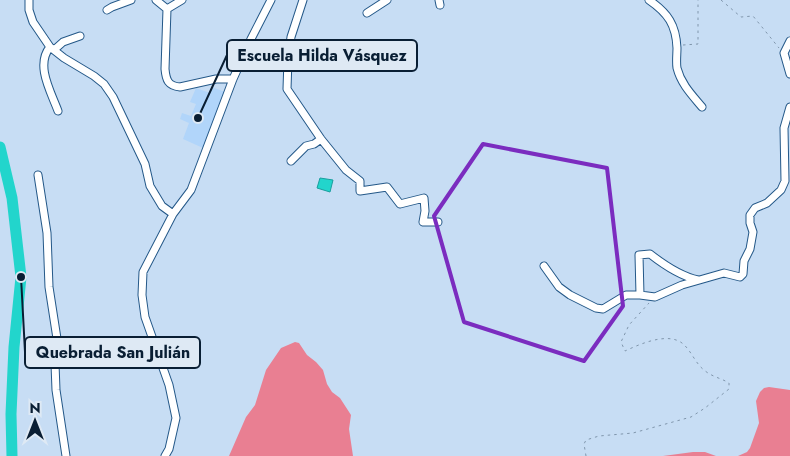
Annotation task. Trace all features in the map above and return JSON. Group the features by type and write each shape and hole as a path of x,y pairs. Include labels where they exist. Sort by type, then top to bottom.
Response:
{"street":[{"path":"29,0 32,22 52,48 104,84 113,97 145,164 150,186 162,206 173,214"},
{"path":"108,10 131,0"},
{"path":"156,0 168,10"},
{"path":"168,10 182,0"},
{"path":"165,456 169,449 176,418 169,385 145,317 142,295 144,272 173,214 190,190 233,79 271,0"},
{"path":"303,0 291,37 287,89 321,139 346,170 360,181 360,191 387,188 400,204 424,198 425,211 423,222 438,222"},
{"path":"367,14 387,0"},
{"path":"649,0 671,19 677,45 677,67 687,90 702,107"},
{"path":"168,10 165,69 166,79 169,84 186,86 216,79 233,79"},
{"path":"58,111 44,70 46,52 63,42 80,36"},
{"path":"790,41 784,53 790,74"},
{"path":"544,266 559,287 570,295 596,308 603,309 626,295 656,297 698,280 724,273 740,278 743,274 744,261 750,249 753,232 750,215 755,208 767,202 780,190 786,181 784,128 790,107"},
{"path":"291,161 306,146 314,144 321,139"},
{"path":"38,175 47,233 49,287 58,345 56,390 66,456"},
{"path":"640,295 639,255 650,254 663,264 689,278 698,280"}],"path":[{"path":"677,45 698,44 698,0"},
{"path":"722,0 741,17 754,16 784,53"},
{"path":"586,456 584,444 586,440 598,436 633,433 691,417 729,389 729,383 712,376 702,369 681,342 669,339 656,340 640,344 625,351 621,342 629,325 656,297"}],"highlighted area":[{"path":"483,144 607,168 623,306 584,361 464,322 434,216"}],"shaded area":[{"path":"212,87 225,92 203,148 183,139 189,123 180,119 182,113 191,116 196,104 190,102 196,88 210,93"},
{"path":"320,178 333,180 330,192 317,188"},
{"path":"295,342 299,343 307,355 323,370 327,384 332,392 340,398 351,415 349,429 353,456 229,456 246,417 255,405 266,370 281,348"},
{"path":"764,388 790,390 790,456 738,456 747,452 750,448 759,423 756,401 760,392"},
{"path":"705,452 716,456 663,456"}],"waterway":[{"path":"0,147 12,198 21,277 14,347 11,414 12,456"}],"place":[{"name":"Escuela Hilda Vásquez","path":"198,118"},
{"name":"Quebrada San Julián","path":"21,277"}]}
